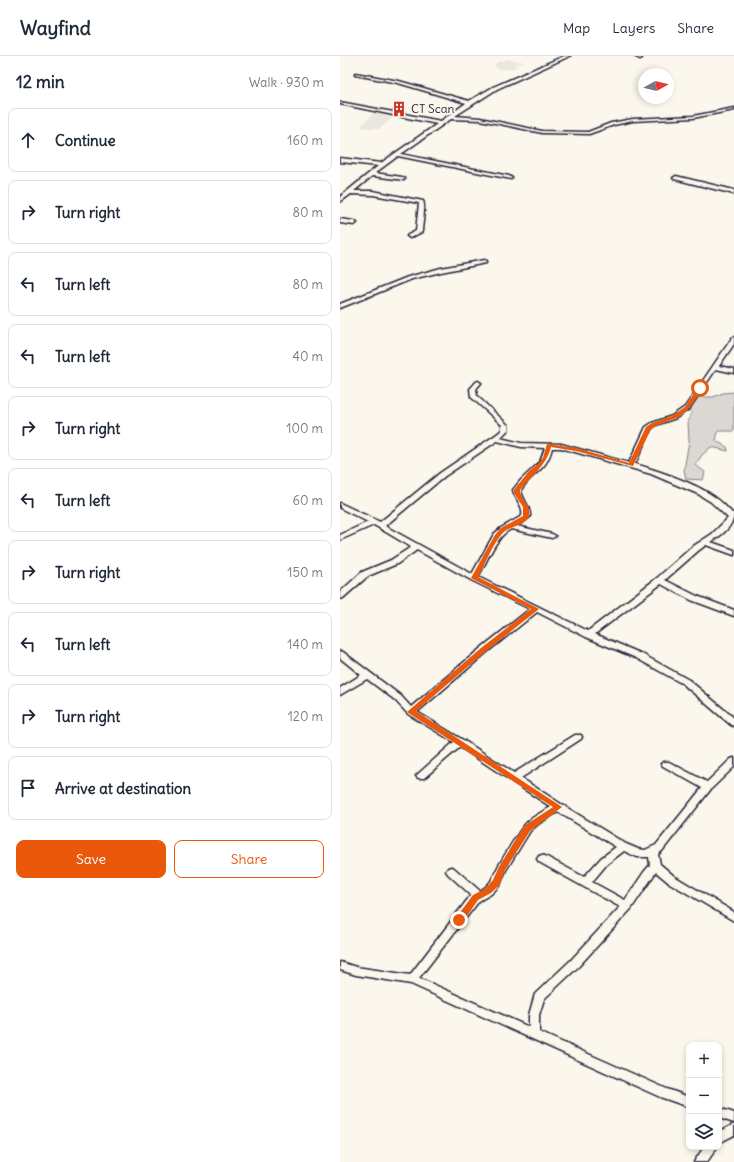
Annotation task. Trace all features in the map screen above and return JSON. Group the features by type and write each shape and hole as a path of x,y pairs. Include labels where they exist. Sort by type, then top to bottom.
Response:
{"street":[{"path":"340,200 396,154 470,103 495,88 564,56"},
{"path":"357,74 394,81 470,103"},
{"path":"340,103 442,123"},
{"path":"449,117 480,119 542,132 589,133 613,124 633,120 684,118 734,109"},
{"path":"396,154 509,178"},
{"path":"340,160 382,165"},
{"path":"370,174 402,179"},
{"path":"676,178 734,192"},
{"path":"350,192 373,193 421,202 419,232 410,236"},
{"path":"340,221 354,223"},
{"path":"340,306 410,278 440,270 484,262"},
{"path":"630,465 648,428 654,424 674,417 687,408 734,338"},
{"path":"714,367 734,370"},
{"path":"340,538 377,524 397,514 451,468 496,439 505,430 505,425 474,397 472,392 473,388 478,383"},
{"path":"496,439 521,445 549,445 576,450 654,472 702,492 714,500 733,517 722,530 704,542 660,580 589,635"},
{"path":"474,578 497,536 504,530 522,520 526,513 526,507 517,493 519,486 540,466 546,458 549,445"},
{"path":"340,505 474,578 589,635 639,656 686,682 734,723"},
{"path":"510,527 552,536"},
{"path":"704,542 734,553"},
{"path":"340,596 365,574 394,562 416,547"},
{"path":"660,580 694,598 734,613"},
{"path":"411,712 484,650 536,609"},
{"path":"340,654 398,698 411,712 460,742 558,807 637,853 645,854 653,852 659,848 708,787 734,761"},
{"path":"340,692 368,675"},
{"path":"514,778 578,737"},
{"path":"422,776 460,742"},
{"path":"666,764 708,787"},
{"path":"412,980 475,898 488,891 497,882 502,869 527,828 558,807"},
{"path":"585,883 604,861 623,846"},
{"path":"653,852 655,866 671,879 734,916"},
{"path":"542,859 627,906"},
{"path":"534,1035 534,1015 539,997 575,963 627,906 647,875 655,866"},
{"path":"451,871 479,896"},
{"path":"340,966 412,980 664,1093 686,1101"},
{"path":"722,1114 734,1118"},
{"path":"722,1136 734,1129"},
{"path":"700,1162 709,1150"}],"shaded area":[{"path":"506,59 524,62 514,64 518,66 514,68 503,70 494,68 496,67 494,64 500,61 506,62 503,60"},
{"path":"376,111 396,115 380,129 360,127"},
{"path":"734,392 734,431 718,431 716,441 727,447 728,451 711,447 702,455 695,465 705,472 703,480 686,479 684,470 689,441 688,422 691,414 691,403 696,397 713,397 723,393"}],"place":[{"name":"CT Scan","path":"399,109"}],"route":[{"path":"459,920 475,898 488,891 497,882 502,869 527,828 558,807 460,742 428,724 411,712 484,650 536,609 474,578 490,552 497,536 526,517 526,507 517,493 517,490 519,486 540,466 546,458 549,445 560,446 630,465 648,428 654,424 674,417 687,408 700,388"}]}
